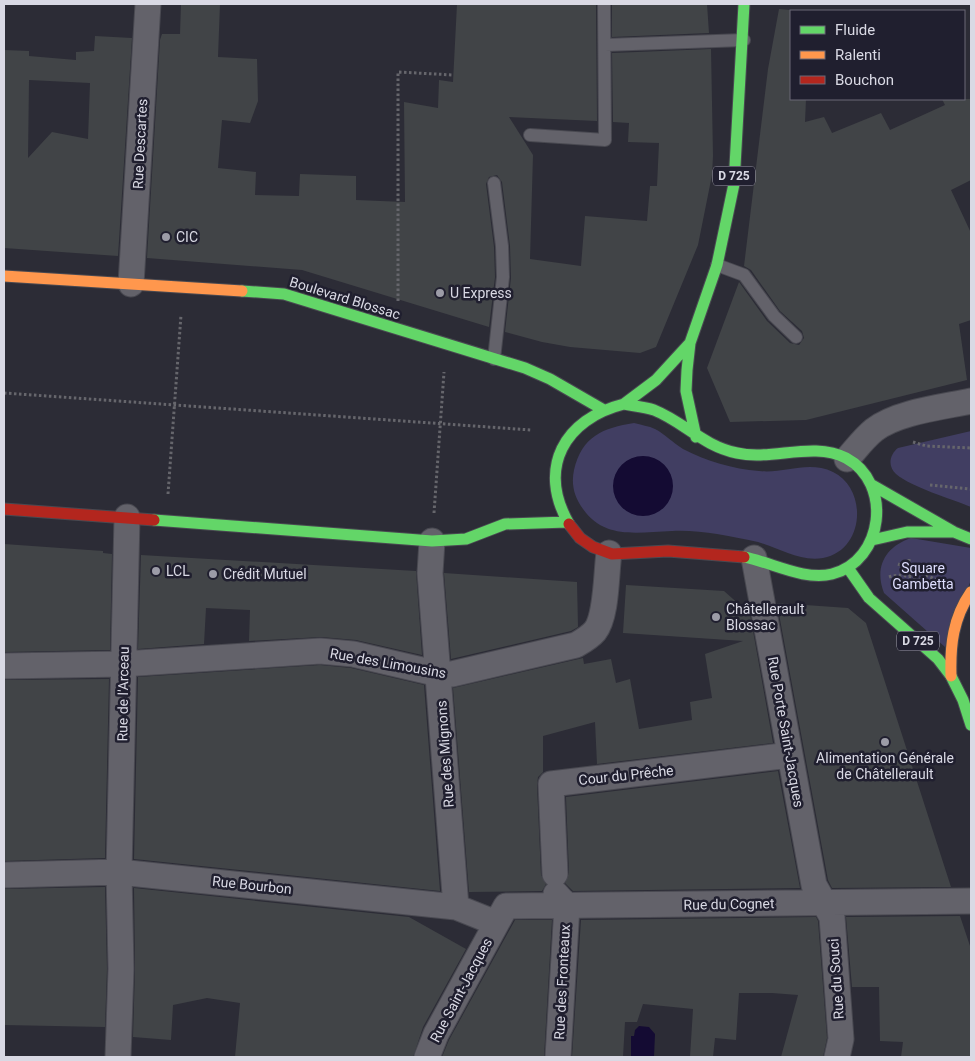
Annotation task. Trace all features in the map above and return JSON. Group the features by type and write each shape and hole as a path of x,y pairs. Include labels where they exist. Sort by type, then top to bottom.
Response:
{"main road":[{"name":"D 725","path":"696,437 686,392 690,343 717,265 734,184 744,40 744,4"},
{"name":"Boulevard Blossac","path":"4,276 284,294 525,368 550,379 602,409"},
{"name":"D 725","path":"624,404 656,380 690,343"},
{"path":"624,404 653,410 696,437 720,449 743,455 765,455 809,450 826,452 847,459 859,468 872,485 877,501 878,519 872,540 863,555 848,568 832,574 815,575 754,558 681,550 609,553 583,541 567,522 557,500 554,471 562,445 579,423 602,409 624,404"},
{"path":"872,485 954,532 971,538"},
{"path":"4,509 432,541 466,539 505,524 567,522"},
{"path":"872,540 907,532 954,532"},
{"name":"D 725","path":"848,568 869,598 938,659 951,676 963,700 971,725"},
{"name":"D 725","path":"951,676 950,649 954,622 968,595"}],"street":[{"name":"Rue Descartes","path":"132,284 148,4"},
{"path":"847,459 873,430 883,424 971,400"},
{"name":"Rue de l'Arceau","path":"118,1057 121,969 119,872 127,517"},
{"name":"Rue des Mignons","path":"432,541 430,573 456,907"},
{"name":"Rue des Limousins","path":"4,666 123,664 320,651 353,654 439,674 452,674 576,645 596,630 601,618 609,553"},
{"name":"Rue Porte Saint-Jacques","path":"754,558 814,885 825,902"},
{"name":"Cour du Prêche","path":"559,891 551,784 790,754"},
{"name":"Rue Bourbon","path":"4,875 119,872 456,907 496,923"},
{"name":"Rue du Cognet","path":"496,923 506,906 559,891 825,902 971,900"},
{"name":"Rue des Fronteaux","path":"558,1057 559,891"},
{"name":"Rue du Souci","path":"825,902 832,917 841,1039 837,1057"},
{"name":"Rue Saint-Jacques","path":"427,1057 436,1034 496,923"}],"lane":[{"path":"530,135 605,140 604,4"},
{"path":"604,45 744,40"},
{"path":"494,183 502,246 503,277 494,359"},
{"path":"717,265 744,275 774,316 796,336"}],"path":[{"path":"397,329 398,72 453,74"},
{"path":"166,520 183,287"},
{"path":"432,541 442,377 450,346"},
{"path":"4,393 531,430"},
{"path":"905,439 926,446 971,448"},
{"path":"863,555 910,568 968,595"},
{"path":"864,590 879,581 895,575 910,577 968,595"}],"green space":[{"path":"634,423 655,429 679,447 692,453 710,461 730,466 768,471 814,467 833,472 844,480 852,491 857,518 854,532 847,544 837,553 814,559 798,556 758,542 717,534 683,531 635,533 612,530 601,526 583,509 575,495 573,485 574,470 582,449 595,436 613,428"},
{"path":"971,431 971,507 911,484 896,474 891,467 891,457 898,448"},
{"name":"Square Gambetta","path":"911,538 971,548 971,580 945,647 884,593 881,584 880,575 884,559 894,547"}],"shaded area":[{"path":"637,456 649,456 665,464 671,474 673,486 671,498 665,508 649,516 637,516 621,508 613,492 613,480 621,464"},
{"path":"639,1026 649,1027 655,1034 654,1057 631,1057 631,1036 634,1036 635,1030"}],"building":[{"path":"181,4 220,4 218,57 257,59 258,101 250,123 222,120 218,168 256,172 255,195 299,196 300,174 356,176 356,200 405,202 404,102 438,108 439,80 453,82 457,4 596,5 597,121 509,117 533,155 530,259 581,266 585,216 647,221 650,186 657,186 659,143 628,142 629,123 613,122 612,53 711,49 712,175 698,245 656,347 640,353 570,347 505,332 511,278 510,246 502,182 497,175 489,177 486,184 494,247 495,277 489,327 302,270 147,258 160,40 162,34 180,34"},
{"path":"707,4 709,33 612,37 612,5"},
{"path":"779,9 791,10 790,100 806,100 805,122 824,117 832,133 881,113 890,130 945,105 942,100 971,99 971,180 951,190 971,233 971,320 959,324 967,380 806,420 730,422 707,368 739,282 767,321 790,343 799,345 804,338 802,331 780,311 751,270 744,266 768,69"},
{"path":"95,36 132,38 118,256 4,248 4,50 29,51 29,56 76,60 76,52 94,51","holes":["29,80 90,83 88,139 52,132 28,158"]},
{"path":"4,544 103,551 103,553 112,554 110,650 4,652"},
{"path":"141,555 416,571 422,655 356,640 321,637 249,641 250,610 206,608 204,644 138,649"},
{"path":"444,573 577,582 578,627 571,631 451,659"},
{"path":"626,585 724,591 750,614 773,743 597,764 595,722 543,736 543,772 538,777 537,785 541,875 546,884 542,891 469,892 453,688 583,658 584,664 611,659 616,683 630,679 639,729 692,720 690,702 712,698 705,654 743,641 623,633"},
{"path":"777,603 848,608 866,623 951,887 832,888 828,880"},
{"path":"320,665 351,668 424,685 440,891 134,859 138,677"},
{"path":"109,679 105,858 4,861 4,680"},
{"path":"778,771 800,888 573,891 565,883 569,873 566,797"},
{"path":"105,887 107,969 105,1027 4,1025 4,889"},
{"path":"134,888 409,917 466,949 423,1027 413,1057 235,1057 240,1003 207,998 173,1005 171,1040 133,1037 135,969"},
{"path":"960,916 971,949 971,1057 901,1057 903,1042 880,1041 879,987 852,987 846,917"},
{"path":"816,917 818,921 827,1038 823,1057 781,1057 798,995 739,993 736,1040 715,1038 713,1057 690,1057 693,1009 643,1004 637,1022 625,1022 623,1057 572,1057 581,920"},
{"path":"515,920 552,920 544,1057 442,1057 449,1040"}],"traffic: fast":[{"path":"696,437 686,391 687,370 690,343 717,265 734,184 744,4"},
{"path":"242,291 284,294 525,368 550,379 602,409"},
{"path":"624,404 656,380 690,343"},
{"path":"624,404 654,410 714,445 737,453 750,455 806,451 833,453 846,458 861,470 871,485 876,502 876,520 872,538 863,554 849,566 832,574 810,575 744,557"},
{"path":"569,524 560,503 556,484 557,465 562,449 572,434 586,421 603,411 624,404"},
{"path":"872,485 954,532 971,539"},
{"path":"154,520 432,541 466,539 505,524 567,522"},
{"path":"872,540 907,532 952,532"},
{"path":"848,568 869,598 938,659 951,676 963,700 971,725"}],"traffic: slow":[{"path":"4,276 242,291"},
{"path":"951,676 951,653 956,622 971,592"}],"traffic: jam":[{"path":"4,509 154,520"},
{"path":"569,524 580,538 593,547 612,554 668,551 744,557"}],"place":[{"name":"CIC","path":"166,237"},
{"name":"U Express","path":"440,293"},
{"name":"LCL","path":"156,571"},
{"name":"Crédit Mutuel","path":"213,574"},
{"name":"Châtellerault Blossac","path":"716,617"},
{"name":"Alimentation Générale de Châtellerault","path":"885,742"}]}
